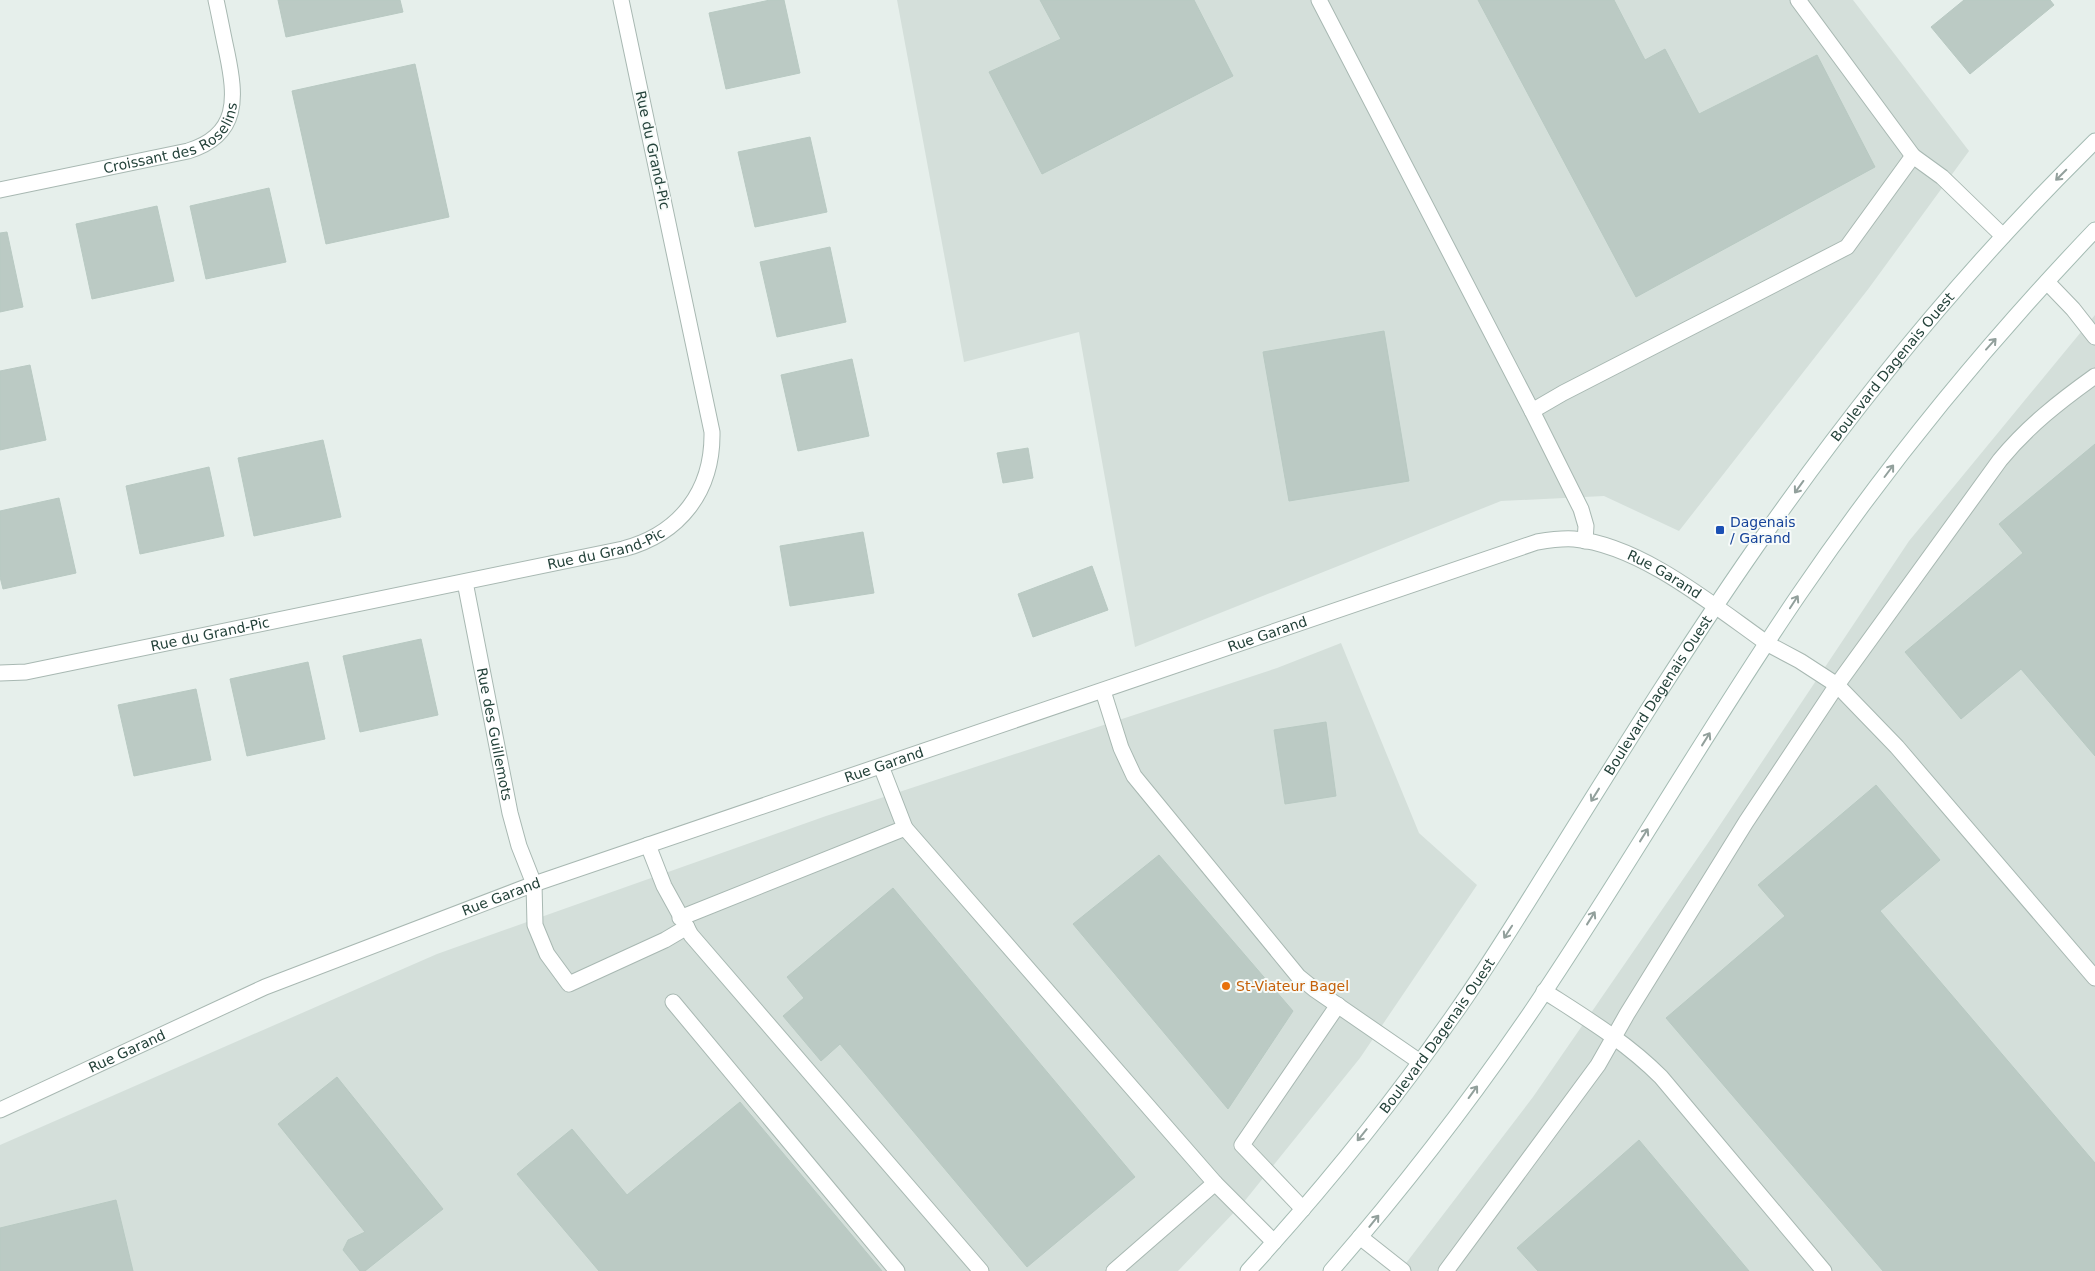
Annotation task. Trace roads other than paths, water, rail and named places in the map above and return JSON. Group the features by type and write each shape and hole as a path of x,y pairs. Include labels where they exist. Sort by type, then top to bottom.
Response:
{"street":[{"name":"Croissant des Roselins","path":"0,190 197,148 214,137 222,129 231,112 234,92 216,0"},
{"name":"Rue du Grand-Pic","path":"0,673 26,672 623,549 651,540 664,532 685,513 694,501 707,475 712,446 710,417 621,0"},
{"path":"1319,0 1532,411 1584,518 1586,526 1585,541"},
{"path":"1798,0 1913,156 1942,177 2003,236"},
{"name":"Boulevard Dagenais Ouest","path":"1248,1271 1303,1209 1420,1062 1455,1013 1716,607 1770,527 1853,413 1918,333 2003,236 2095,141"},
{"path":"1532,411 1563,393 1847,247 1913,156"},
{"path":"1330,1271 1360,1237 1455,1117 1544,992 1800,593 1894,464 1984,352 2095,230"},
{"path":"2047,282 2095,337"},
{"path":"1446,1271 1598,1065 1746,822 1837,685 2000,460 2029,427 2095,376"},
{"name":"Rue Garand","path":"0,1110 265,987 534,884 1103,691 1522,546 1556,539 1585,541 1626,554 1646,563 1716,607 1768,644 1837,685 1897,747 2095,978"},
{"name":"Rue des Guillemots","path":"465,582 510,813 519,846 534,884"},
{"path":"1103,691 1121,748 1134,776 1283,959 1314,989 1420,1062"},
{"path":"881,766 905,828 1215,1183 1274,1242"},
{"path":"534,884 534,925 547,954 569,984 665,940 684,922 905,828"},
{"path":"648,845 664,886 684,922 705,953 981,1271"},
{"path":"1544,992 1614,1036 1640,1055 1661,1077 1824,1271"},
{"path":"673,1002 897,1271"},
{"path":"1303,1209 1242,1145 1338,1005"},
{"path":"1114,1271 1215,1183"},
{"path":"1360,1237 1403,1271"}],"place":[{"name":"Dagenais / Garand","path":"1720,530"},
{"name":"St-Viateur Bagel","path":"1226,986"}]}
